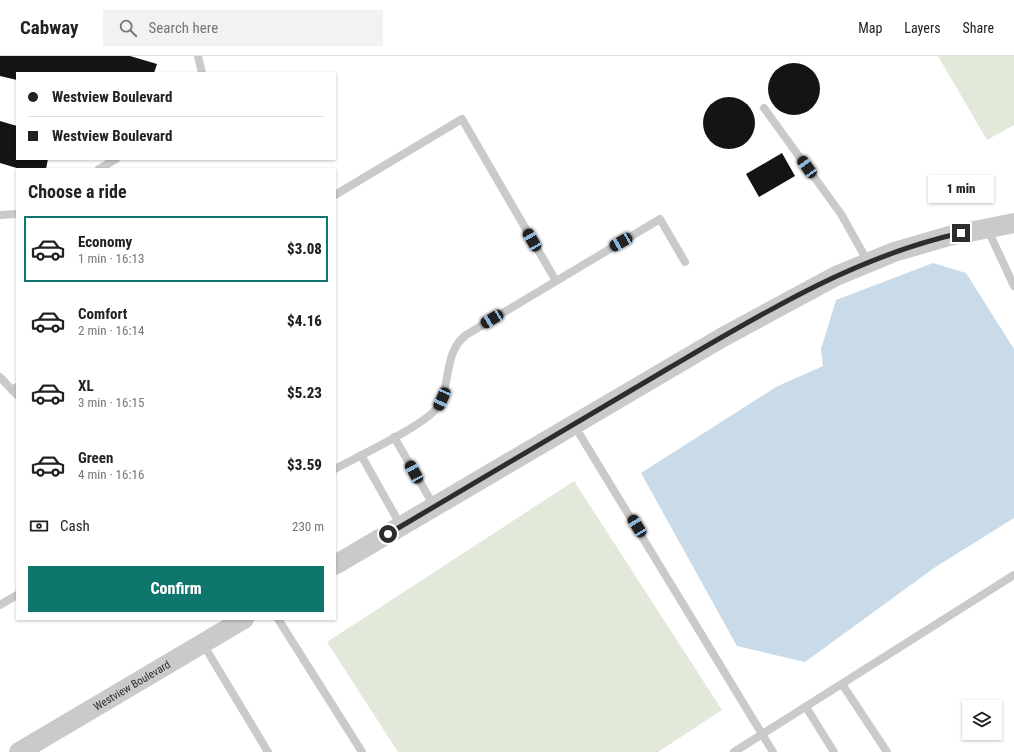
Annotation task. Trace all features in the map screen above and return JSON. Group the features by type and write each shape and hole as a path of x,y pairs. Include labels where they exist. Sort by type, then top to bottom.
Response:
{"street":[{"path":"336,564 723,337 836,276 894,252 949,236 1014,223"},
{"name":"Westview Boulevard","path":"19,752 242,620"}],"lane":[{"path":"198,56 202,72"},
{"path":"764,108 841,214 868,263"},
{"path":"336,194 462,119 556,281"},
{"path":"101,168 114,160"},
{"path":"0,215 16,214"},
{"path":"336,468 425,420 433,414 439,406 445,390 452,352 461,339 660,219 685,262"},
{"path":"986,228 1014,286"},
{"path":"0,377 15,391"},
{"path":"574,425 773,752"},
{"path":"394,437 434,507"},
{"path":"360,455 401,526"},
{"path":"734,752 1014,575"},
{"path":"0,605 16,596"},
{"path":"279,620 362,752"},
{"path":"202,644 268,752"},
{"path":"842,684 887,752"},
{"path":"806,707 834,752"}],"shaded area":[{"path":"938,56 1014,56 1014,125 987,140"},
{"path":"574,481 722,710 658,752 398,752 327,642"}],"water":[{"path":"933,263 966,273 1014,349 1014,518 934,568 805,662 737,646 641,473 776,387 823,366 821,349 836,300"}],"building":[{"path":"0,56 130,56 157,64 154,72 16,72 16,80 0,76"},
{"path":"794,63 804,65 812,71 818,79 820,89 818,99 812,107 804,113 794,115 784,113 776,107 770,99 768,89 770,79 776,71 784,65"},
{"path":"729,97 739,99 747,105 753,113 755,123 753,133 747,141 739,147 729,149 719,147 711,141 705,133 703,123 705,113 711,105 719,99"},
{"path":"0,121 16,126 16,160 48,160 46,168 17,168 0,163"},
{"path":"782,153 795,176 759,197 746,174"}],"route":[{"path":"388,534 723,337 836,276 894,252 961,233"}]}
